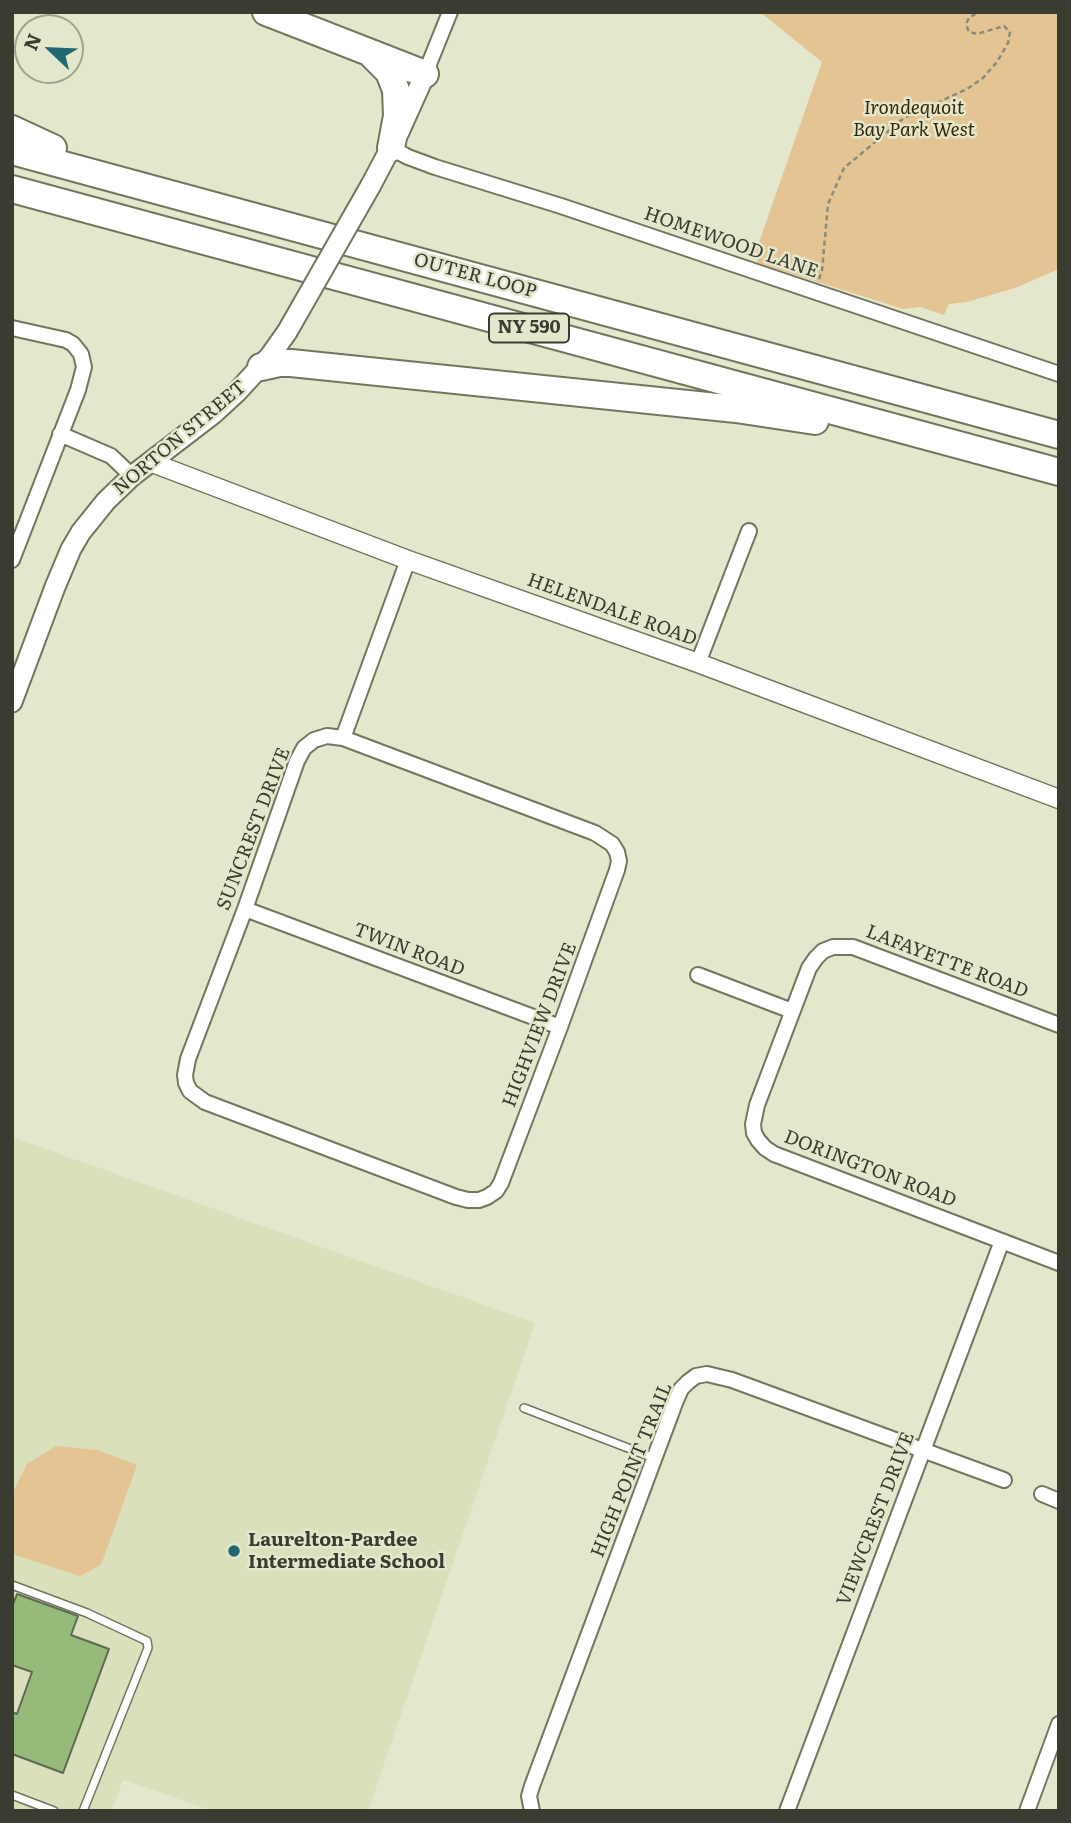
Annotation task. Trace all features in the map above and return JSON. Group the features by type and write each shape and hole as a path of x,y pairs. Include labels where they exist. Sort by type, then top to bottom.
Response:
{"highway":[{"path":"266,12 425,74"},
{"path":"365,51 380,61 394,83 397,116 391,148"},
{"path":"12,129 116,174 192,200"},
{"name":"OUTER LOOP","path":"12,151 1059,435"},
{"name":"OUTER LOOP","path":"12,189 1052,470"},
{"path":"261,368 291,363 736,409 927,441 1052,470"}],"main road":[{"name":"NORTON STREET","path":"14,691 76,540 99,509 132,476 213,414 261,368 287,332 391,148 425,74"}],"street":[{"path":"425,74 450,12"},
{"name":"HOMEWOOD LANE","path":"391,148 435,167 551,203 1059,374"},
{"path":"12,328 66,340 81,354 84,367 12,560"},
{"path":"60,435 111,456 132,476"},
{"name":"HELENDALE ROAD","path":"150,462 408,560 698,663 1059,799"},
{"path":"698,663 749,531"},
{"path":"343,738 408,560"},
{"name":"SUNCREST DRIVE","path":"198,1098 186,1083 185,1068 297,761 304,748 314,740 327,736 343,738"},
{"name":"HIGHVIEW DRIVE","path":"198,1098 456,1197 479,1200 496,1191 501,1183 617,870 617,852 612,844 595,833 343,738"},
{"name":"TWIN ROAD","path":"245,909 560,1027"},
{"name":"LAFAYETTE ROAD","path":"792,1011 809,968 816,958 824,951 844,946 853,947 1059,1025"},
{"path":"698,975 792,1011"},
{"name":"DORINGTON ROAD","path":"792,1011 754,1114 754,1133 765,1148 774,1154 1059,1263"},
{"name":"VIEWCREST DRIVE","path":"787,1811 1002,1241"},
{"name":"HIGH POINT TRAIL","path":"532,1811 529,1796 532,1786 654,1458 681,1389 688,1381 707,1374 733,1380 1004,1480"},
{"path":"1042,1494 1059,1501"},
{"path":"1027,1811 1059,1724"}],"lane":[{"path":"524,1408 654,1458"},
{"path":"12,1585 87,1613 147,1642 148,1647 83,1811"},
{"path":"12,1795 54,1811"}],"path":[{"path":"815,292 822,271 828,204 844,168 904,118 967,89 983,78 997,62 1008,43 1010,32 1004,26 977,34 969,32 966,24 969,18 978,12"}],"shaded area":[{"name":"Laurelton-Pardee Intermediate School","path":"12,1137 535,1323 368,1811 214,1811 123,1780 111,1811 12,1811"}],"green space":[{"name":"Irondequoit Bay Park West","path":"760,12 1059,12 1059,269 1015,288 967,302 949,304 944,315 920,307 903,309 758,263 756,251 822,62"},
{"path":"56,1446 97,1450 137,1465 101,1565 80,1576 12,1554 12,1495 27,1464"}],"building":[{"path":"17,1594 78,1616 71,1635 109,1649 63,1773 12,1754 12,1712 17,1714 32,1672 12,1665 12,1607"}],"place":[{"name":"Laurelton-Pardee Intermediate School","path":"234,1551"}]}
